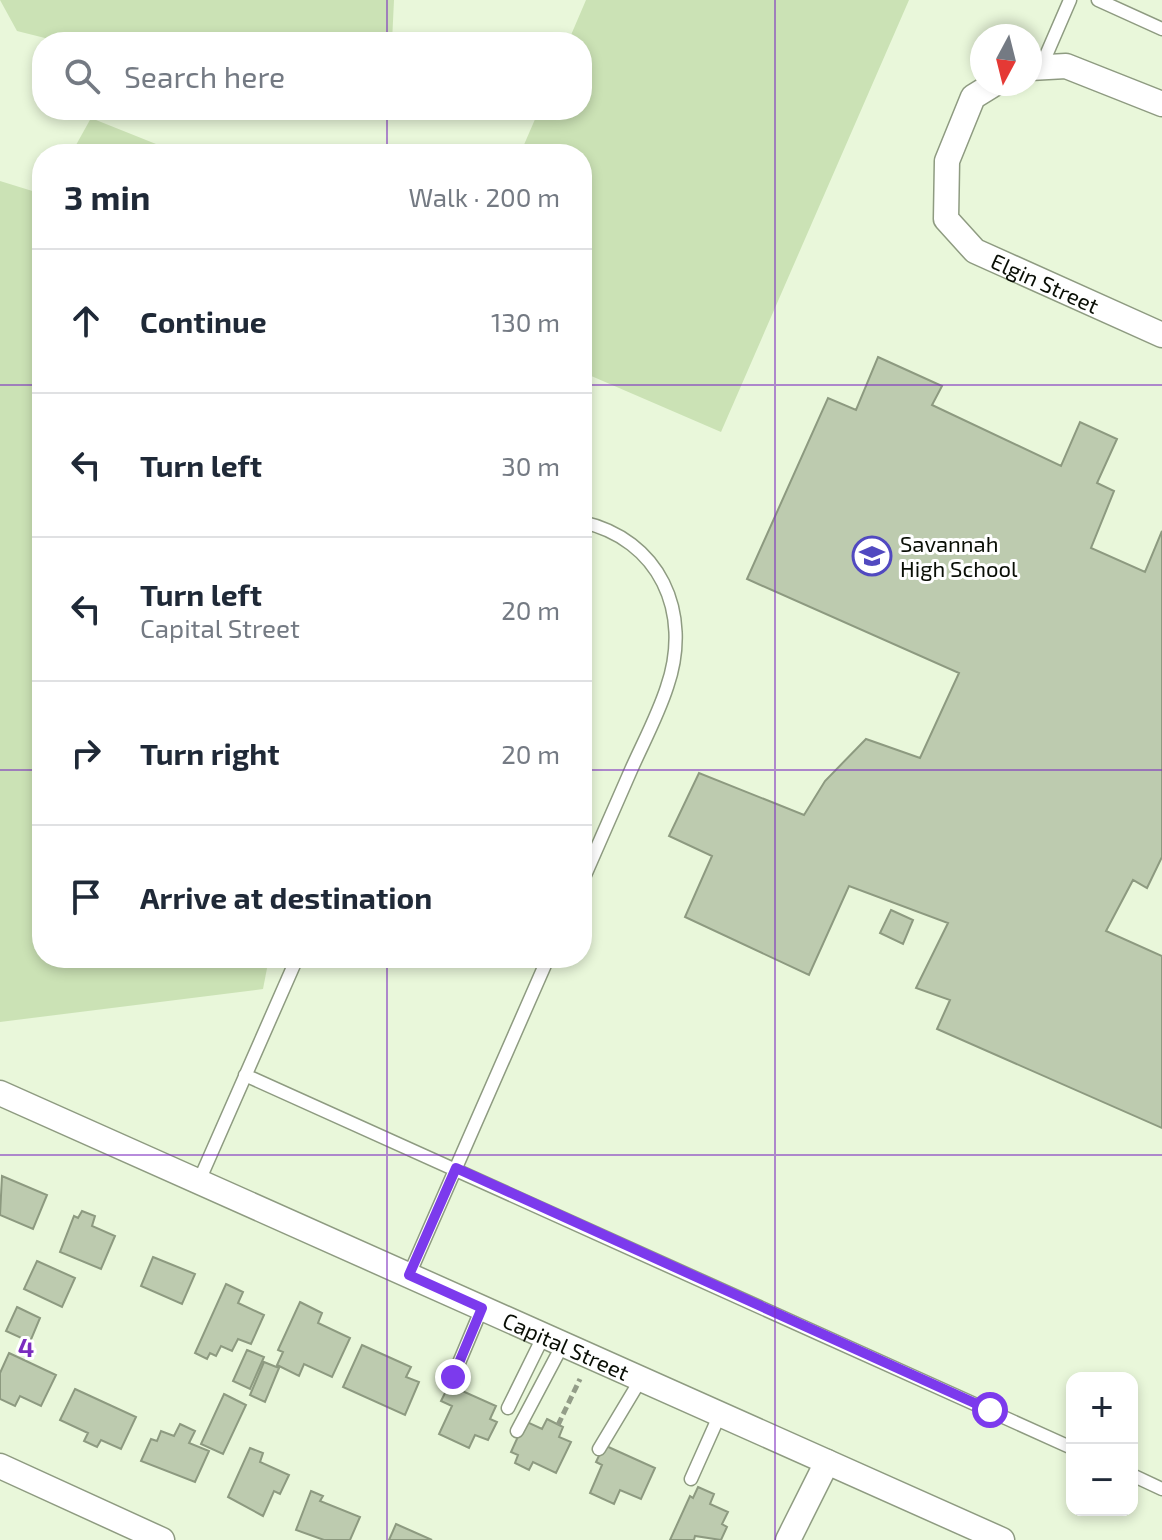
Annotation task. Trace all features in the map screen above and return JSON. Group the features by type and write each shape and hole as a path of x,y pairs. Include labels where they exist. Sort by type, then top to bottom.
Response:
{"street":[{"path":"1042,67 1066,66 1162,104"},
{"name":"Elgin Street","path":"975,96 947,161 946,219 975,251 1162,335"},
{"name":"Capital Street","path":"0,1093 1002,1540"},
{"path":"788,1540 827,1462"},
{"path":"0,1466 162,1540"}],"lane":[{"path":"1042,54 1070,0"},
{"path":"1098,0 1162,29"},
{"path":"592,524 610,528 647,556 669,591 675,623 668,685 592,859"},
{"path":"199,1181 293,968"},
{"path":"409,1275 544,968"},
{"path":"245,1075 1066,1445"},
{"path":"453,1377 482,1308"},
{"path":"508,1408 553,1340"},
{"path":"517,1431 553,1340"},
{"path":"599,1449 641,1379"},
{"path":"691,1479 720,1414"},
{"path":"1138,1478 1162,1489"}],"path":[{"path":"558,1425 591,1356"}],"green space":[{"path":"0,0 394,0 392,32 32,32 32,35 17,31"},
{"path":"586,0 909,0 721,432 592,376 592,144 524,144 535,120 592,120 592,32 572,32"},
{"path":"90,120 96,120 156,144 77,144"},
{"path":"0,181 32,191 32,968 267,968 263,989 0,1022"}],"building":[{"path":"878,357 942,386 932,405 1061,466 1080,422 1117,439 1097,483 1114,491 1091,548 1145,572 1162,531 1162,857 1147,888 1133,880 1106,931 1162,956 1162,1128 937,1029 950,1000 916,988 948,923 849,886 809,975 685,917 712,856 669,836 699,773 804,815 825,781 866,739 920,758 959,673 747,579 828,398 856,410"},
{"path":"891,910 913,920 903,944 880,933"},
{"path":"2,1176 47,1195 33,1229 0,1215"},
{"path":"82,1211 95,1216 92,1226 115,1236 101,1269 60,1252 74,1216 78,1218"},
{"path":"153,1257 195,1274 182,1304 141,1286"},
{"path":"37,1261 75,1278 62,1307 24,1289"},
{"path":"226,1284 243,1292 238,1303 264,1315 251,1344 238,1339 232,1351 221,1346 216,1356 210,1353 207,1359 195,1353"},
{"path":"300,1302 322,1313 318,1323 350,1338 332,1377 304,1364 299,1376 277,1365 283,1352 278,1350"},
{"path":"17,1307 40,1318 30,1342 6,1331"},
{"path":"362,1345 411,1367 406,1377 419,1382 405,1415 343,1387"},
{"path":"247,1350 264,1357 250,1389 233,1381"},
{"path":"9,1353 56,1375 41,1406 20,1396 15,1406 0,1399 0,1373"},
{"path":"264,1362 279,1368 265,1402 250,1395"},
{"path":"451,1381 462,1386 460,1390 496,1406 490,1419 497,1422 488,1440 475,1435 469,1448 439,1434 452,1406 441,1401"},
{"path":"75,1389 136,1417 121,1449 101,1440 97,1447 84,1441 88,1433 60,1420"},
{"path":"224,1394 246,1405 223,1454 201,1444"},
{"path":"547,1419 563,1427 559,1437 571,1442 556,1473 533,1462 529,1470 515,1463 518,1455 511,1452 525,1421 542,1429"},
{"path":"180,1424 195,1431 189,1443 209,1451 195,1482 141,1461 151,1439 157,1441 161,1431 174,1436"},
{"path":"604,1445 655,1468 641,1499 620,1490 614,1504 590,1493 602,1465 596,1462"},
{"path":"250,1448 263,1453 260,1462 289,1475 280,1494 274,1491 263,1516 228,1497"},
{"path":"698,1487 714,1494 710,1504 728,1512 722,1524 727,1527 721,1540 695,1536 694,1540 670,1540 690,1496 693,1498"},
{"path":"311,1491 323,1496 320,1501 360,1517 350,1540 324,1540 296,1530"},
{"path":"396,1524 432,1540 389,1540"}],"place":[{"name":"Savannah High School","path":"872,556"}],"route":[{"path":"453,1377 482,1308 409,1275 456,1168 990,1410"}]}
